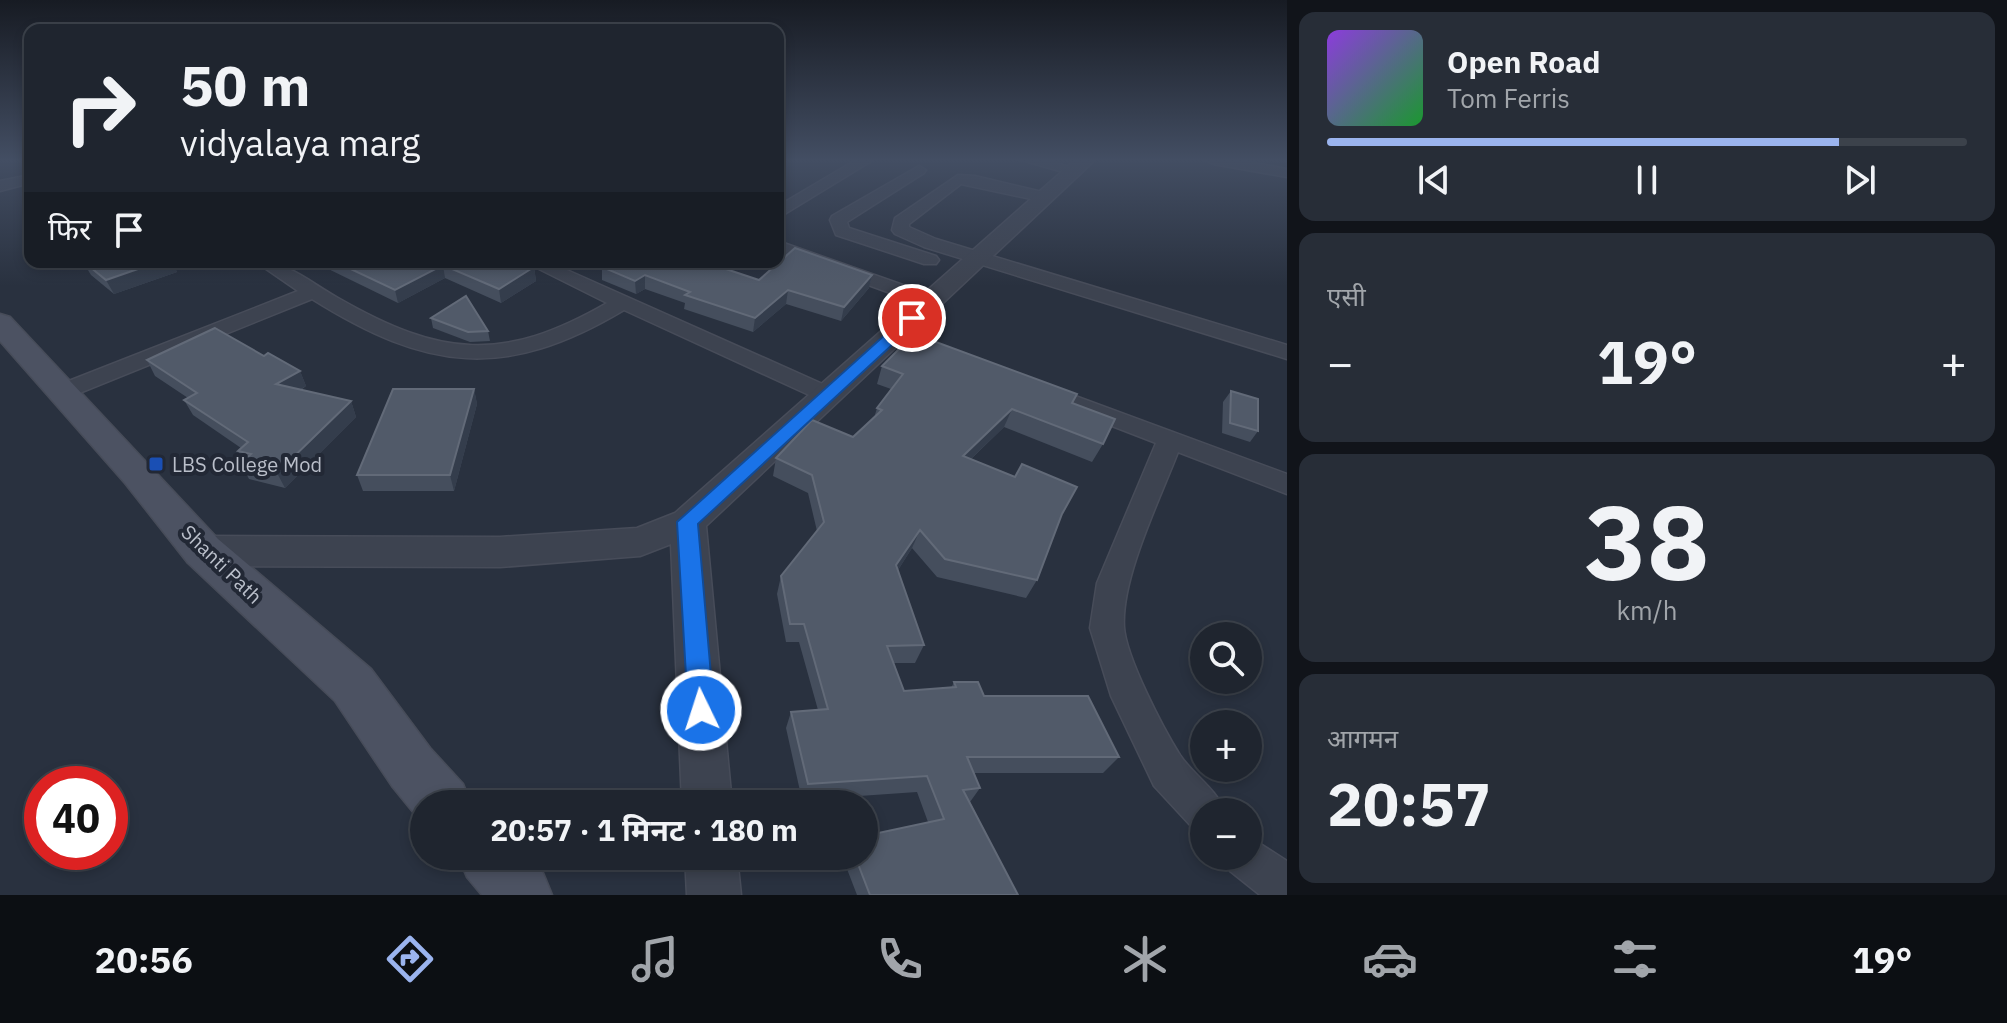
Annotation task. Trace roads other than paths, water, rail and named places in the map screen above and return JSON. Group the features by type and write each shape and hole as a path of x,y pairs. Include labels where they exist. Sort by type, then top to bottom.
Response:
{"main road":[{"name":"Shanti Path","path":"0,323 64,391 203,551 353,685 431,790"},
{"path":"500,870 521,895"}],"street":[{"path":"868,202 838,220 842,231 1287,352"},
{"path":"928,202 901,222 901,230 971,264"},
{"path":"203,551 500,552 640,542 688,522 828,395 907,339 930,301 1040,202"},
{"path":"784,248 930,301"},
{"path":"275,268 386,333 420,347 456,352 500,351 539,344 569,332 623,302"},
{"path":"547,268 828,395"},
{"path":"64,391 315,291"},
{"path":"1014,380 1287,484"},
{"path":"1170,440 1113,583 1107,628 1129,696 1168,772 1192,798"},
{"path":"688,522 706,790"},
{"path":"1262,869 1287,888"},
{"path":"712,870 714,895"}],"place":[{"name":"LBS College Mod","path":"156,464"}]}
